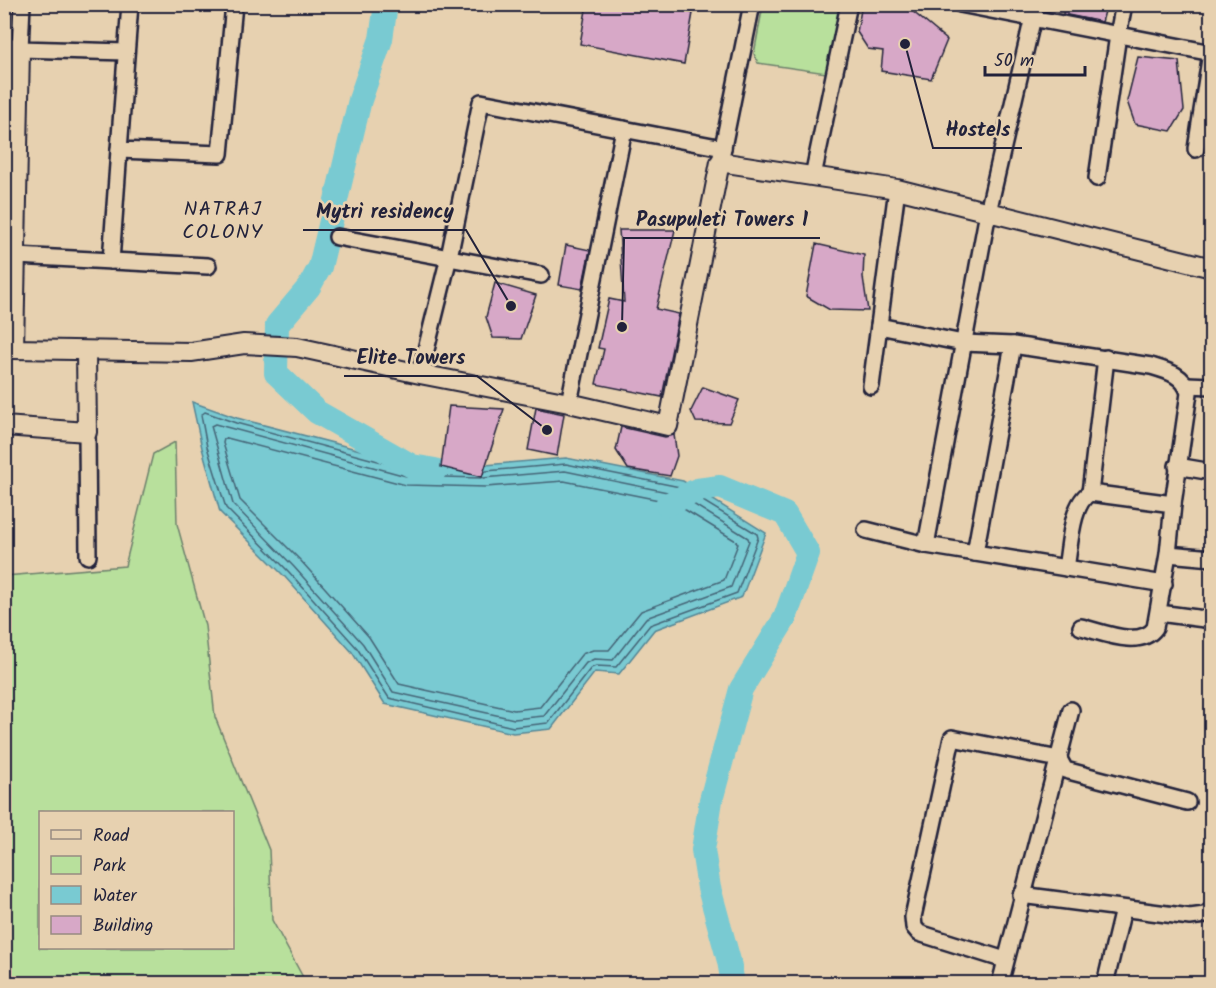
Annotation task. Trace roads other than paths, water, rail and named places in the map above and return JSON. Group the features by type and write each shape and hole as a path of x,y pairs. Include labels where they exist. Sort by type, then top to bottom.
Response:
{"street":[{"path":"22,4 12,48 16,256 14,349 191,352 244,344 297,347 569,403 668,426 752,4"},
{"path":"111,261 130,4"},
{"path":"119,150 220,154 234,4"},
{"path":"813,176 849,4"},
{"path":"960,4 1034,11 1118,35 1211,53 1196,149"},
{"path":"1097,178 1124,4"},
{"path":"926,544 988,212 1034,11"},
{"path":"12,48 126,52"},
{"path":"420,374 449,257 482,102 624,129 813,176 897,189 1212,268"},
{"path":"569,403 624,129"},
{"path":"871,386 897,189"},
{"path":"337,237 541,275"},
{"path":"16,256 208,266"},
{"path":"879,326 963,343 1013,345 1151,366 1171,372 1187,385 1188,404 1177,466 1164,584 1155,628 1150,635 1128,638 1081,627"},
{"path":"975,553 1013,345"},
{"path":"86,351 88,556"},
{"path":"1090,493 1106,358"},
{"path":"1187,385 1212,386"},
{"path":"4,426 87,432"},
{"path":"1177,466 1212,472"},
{"path":"1066,567 1076,509 1084,497 1090,493 1173,504"},
{"path":"866,530 975,553 1164,584"},
{"path":"1168,554 1212,558"},
{"path":"1159,613 1212,620"},
{"path":"1000,984 1021,895 1071,710"},
{"path":"1005,960 919,933 914,927 914,911 952,738 1059,759"},
{"path":"1059,759 1065,770 1187,802"},
{"path":"1021,895 1197,918 1212,910"},
{"path":"1105,984 1123,909"}],"water":[{"path":"192,402 237,418 410,463 485,465 566,458 683,481 766,533 742,597 654,630 619,674 595,672 551,729 513,733 385,704 352,652 285,577 220,512"}],"waterway":[{"path":"386,4 381,39 360,100 320,267 309,287 277,325 276,373 317,412 412,466 435,470"},
{"path":"667,505 697,490 720,487 785,514 808,553 785,618 741,689 711,800 703,850 709,888 733,984"}],"place":[{"name":"Hostels","path":"905,44"},
{"name":"Mytri residency","path":"511,306"},
{"name":"Pasupuleti Towers 1","path":"622,327"},
{"name":"Elite Towers","path":"547,430"}],"district":[{"name":"NATRAJ COLONY","path":"223,220"}]}
